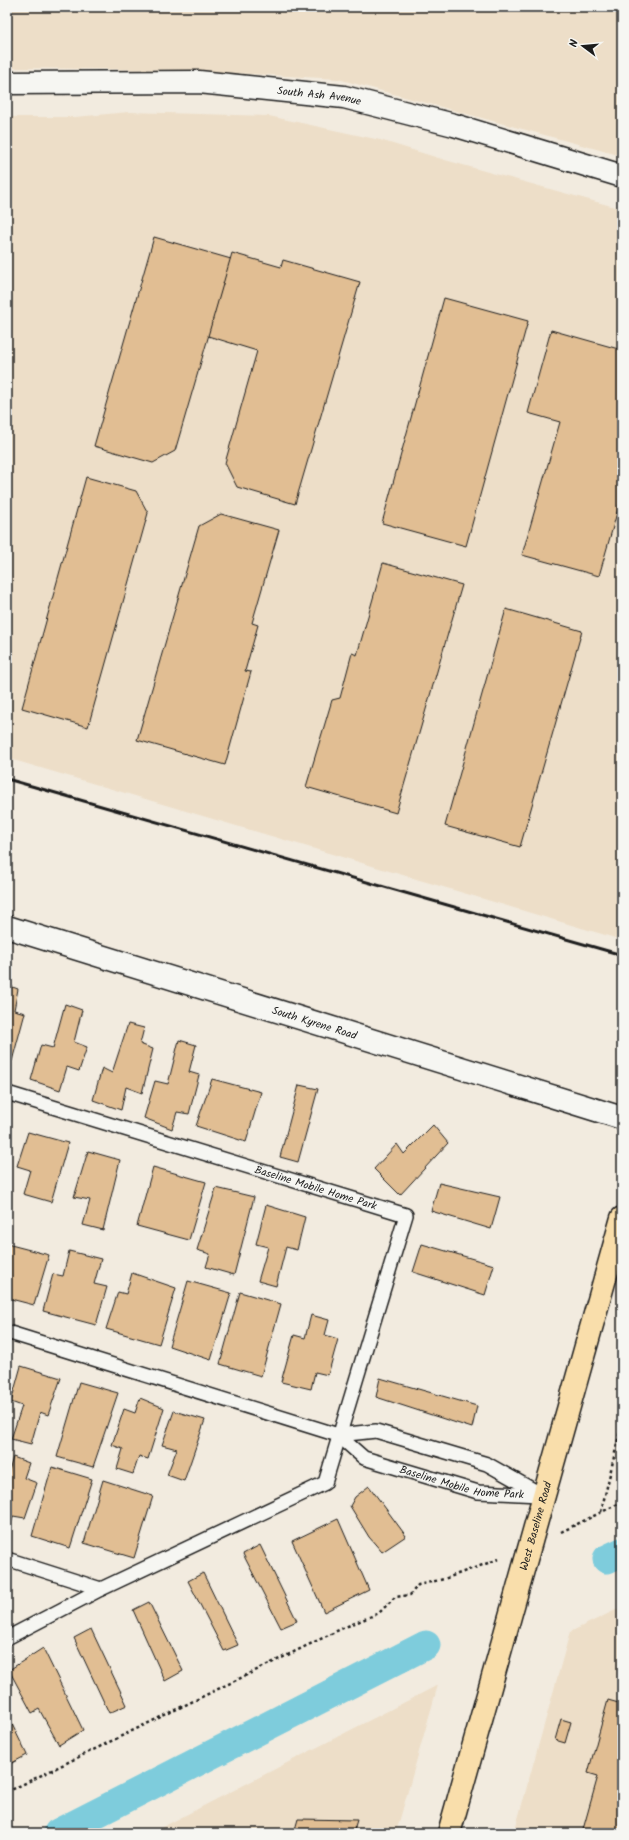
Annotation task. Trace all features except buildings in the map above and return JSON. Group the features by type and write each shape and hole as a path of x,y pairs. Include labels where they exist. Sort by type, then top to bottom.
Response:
{"main road":[{"name":"West Baseline Road","path":"449,1833 622,1218"}],"street":[{"name":"South Ash Avenue","path":"7,83 193,82 344,97 454,126 622,176"},
{"name":"South Kyrene Road","path":"7,927 622,1118"}],"lane":[{"name":"Baseline Mobile Home Park","path":"7,1093 406,1215 338,1435 325,1483 101,1589 7,1638"},
{"name":"Baseline Mobile Home Park","path":"7,1332 338,1435 376,1431 487,1464 544,1496"},
{"name":"Baseline Mobile Home Park","path":"338,1435 364,1458 478,1492 544,1496"},
{"path":"7,1559 101,1589"}],"path":[{"path":"600,1512 622,1422"},
{"path":"7,1792 336,1631 379,1613 395,1597 410,1595 418,1585 444,1579 528,1554 600,1512 622,1502"}],"shaded area":[{"path":"7,7 622,7 622,156 338,79 183,70 7,68"},
{"path":"129,112 269,116 380,140 445,160 622,209 622,940 7,758 7,117 75,117"},
{"path":"622,1607 622,1833 514,1833 570,1632"},
{"path":"438,1685 396,1833 151,1833"}],"waterway":[{"path":"607,1559 622,1552"},
{"path":"58,1833 426,1645"}],"railway":[{"path":"7,779 622,955"}]}
